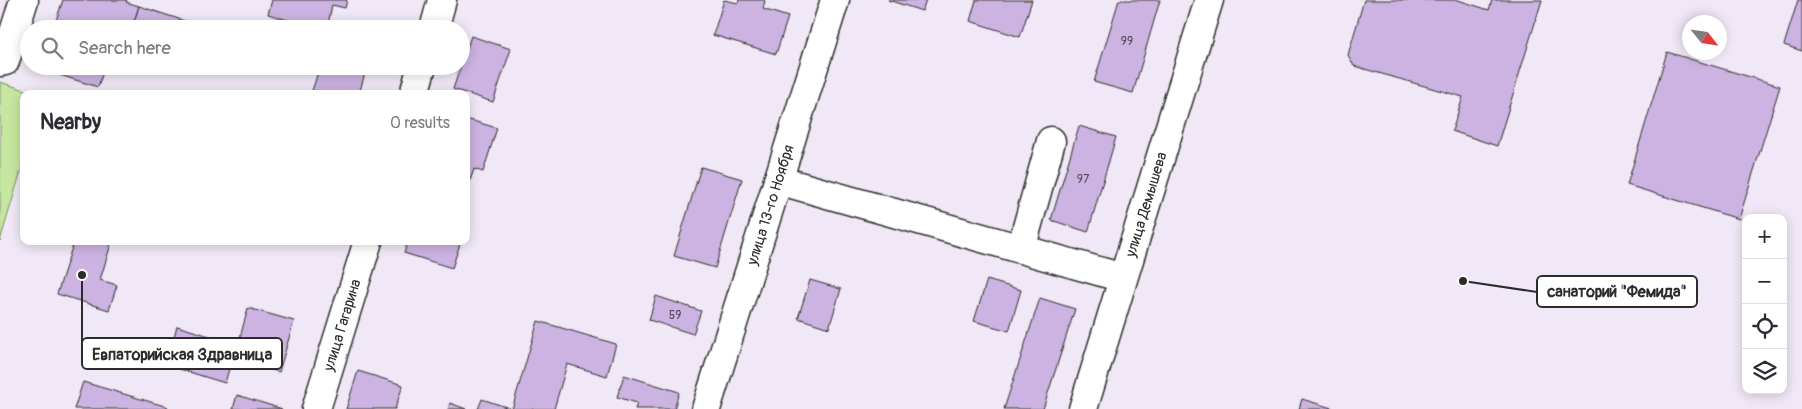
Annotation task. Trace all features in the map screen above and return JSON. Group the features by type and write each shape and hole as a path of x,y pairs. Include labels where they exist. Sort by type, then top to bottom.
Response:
{"street":[{"path":"0,62 5,61 24,0"},
{"path":"436,20 442,0"},
{"name":"улица 13-го Ноября","path":"706,409 835,0"},
{"name":"улица Демышева","path":"1083,409 1208,0"},
{"path":"415,90 419,75"},
{"path":"1021,249 1051,142"},
{"path":"778,180 1123,278"},
{"name":"улица Гагарина","path":"316,409 367,245"}],"green space":[{"path":"0,82 25,90 20,90 20,174 0,241"}],"building":[{"path":"63,0 127,0 126,2 139,6 135,20 56,20"},
{"path":"272,0 347,0 345,8 332,5 329,20 288,20 268,14"},
{"path":"724,0 738,3 739,0 764,0 763,9 788,17 776,54 713,35"},
{"path":"888,0 926,0 922,11"},
{"path":"976,0 1032,0 1020,37 970,21"},
{"path":"1119,0 1160,0 1133,93 1094,82"},
{"path":"1364,0 1458,0 1489,10 1492,0 1542,0 1497,146 1452,131 1463,97 1354,66 1348,55"},
{"path":"1798,0 1802,0 1802,51 1784,45"},
{"path":"139,6 182,20 135,20"},
{"path":"471,36 511,49 493,102 470,95 470,90 453,89 458,75 470,75"},
{"path":"1667,52 1682,57 1682,60 1694,60 1780,86 1739,219 1627,185"},
{"path":"60,75 102,75 98,87"},
{"path":"317,75 364,75 360,90 312,90"},
{"path":"470,120 497,128 483,172 474,169 470,181"},
{"path":"1079,126 1116,137 1088,232 1051,220"},
{"path":"701,167 742,179 715,268 674,256"},
{"path":"73,245 111,245 100,280 117,285 109,310 57,294"},
{"path":"407,245 460,245 452,268 404,253"},
{"path":"810,280 841,289 829,328 798,318"},
{"path":"987,280 1021,290 1009,331 974,321"},
{"path":"656,296 701,311 693,334 649,320"},
{"path":"1040,298 1075,309 1043,409 1004,409"},
{"path":"248,308 294,321 279,372 234,360"},
{"path":"538,321 616,344 607,376 567,364 554,409 512,409"},
{"path":"177,326 223,340 220,351 233,355 225,383 166,365"},
{"path":"358,371 403,385 395,409 346,409"},
{"path":"624,375 679,392 674,409 635,409 637,403 617,397"},
{"path":"83,382 168,407 167,409 74,409"},
{"path":"237,395 282,409 233,409"},
{"path":"482,399 509,408 478,409"},
{"path":"1302,399 1335,409 1299,409"},
{"path":"450,403 466,409 448,409"}],"place":[{"name":"Евпаторийская Здравница","path":"82,275"},
{"name":"санаторий \"Фемида\"","path":"1463,281"}]}
